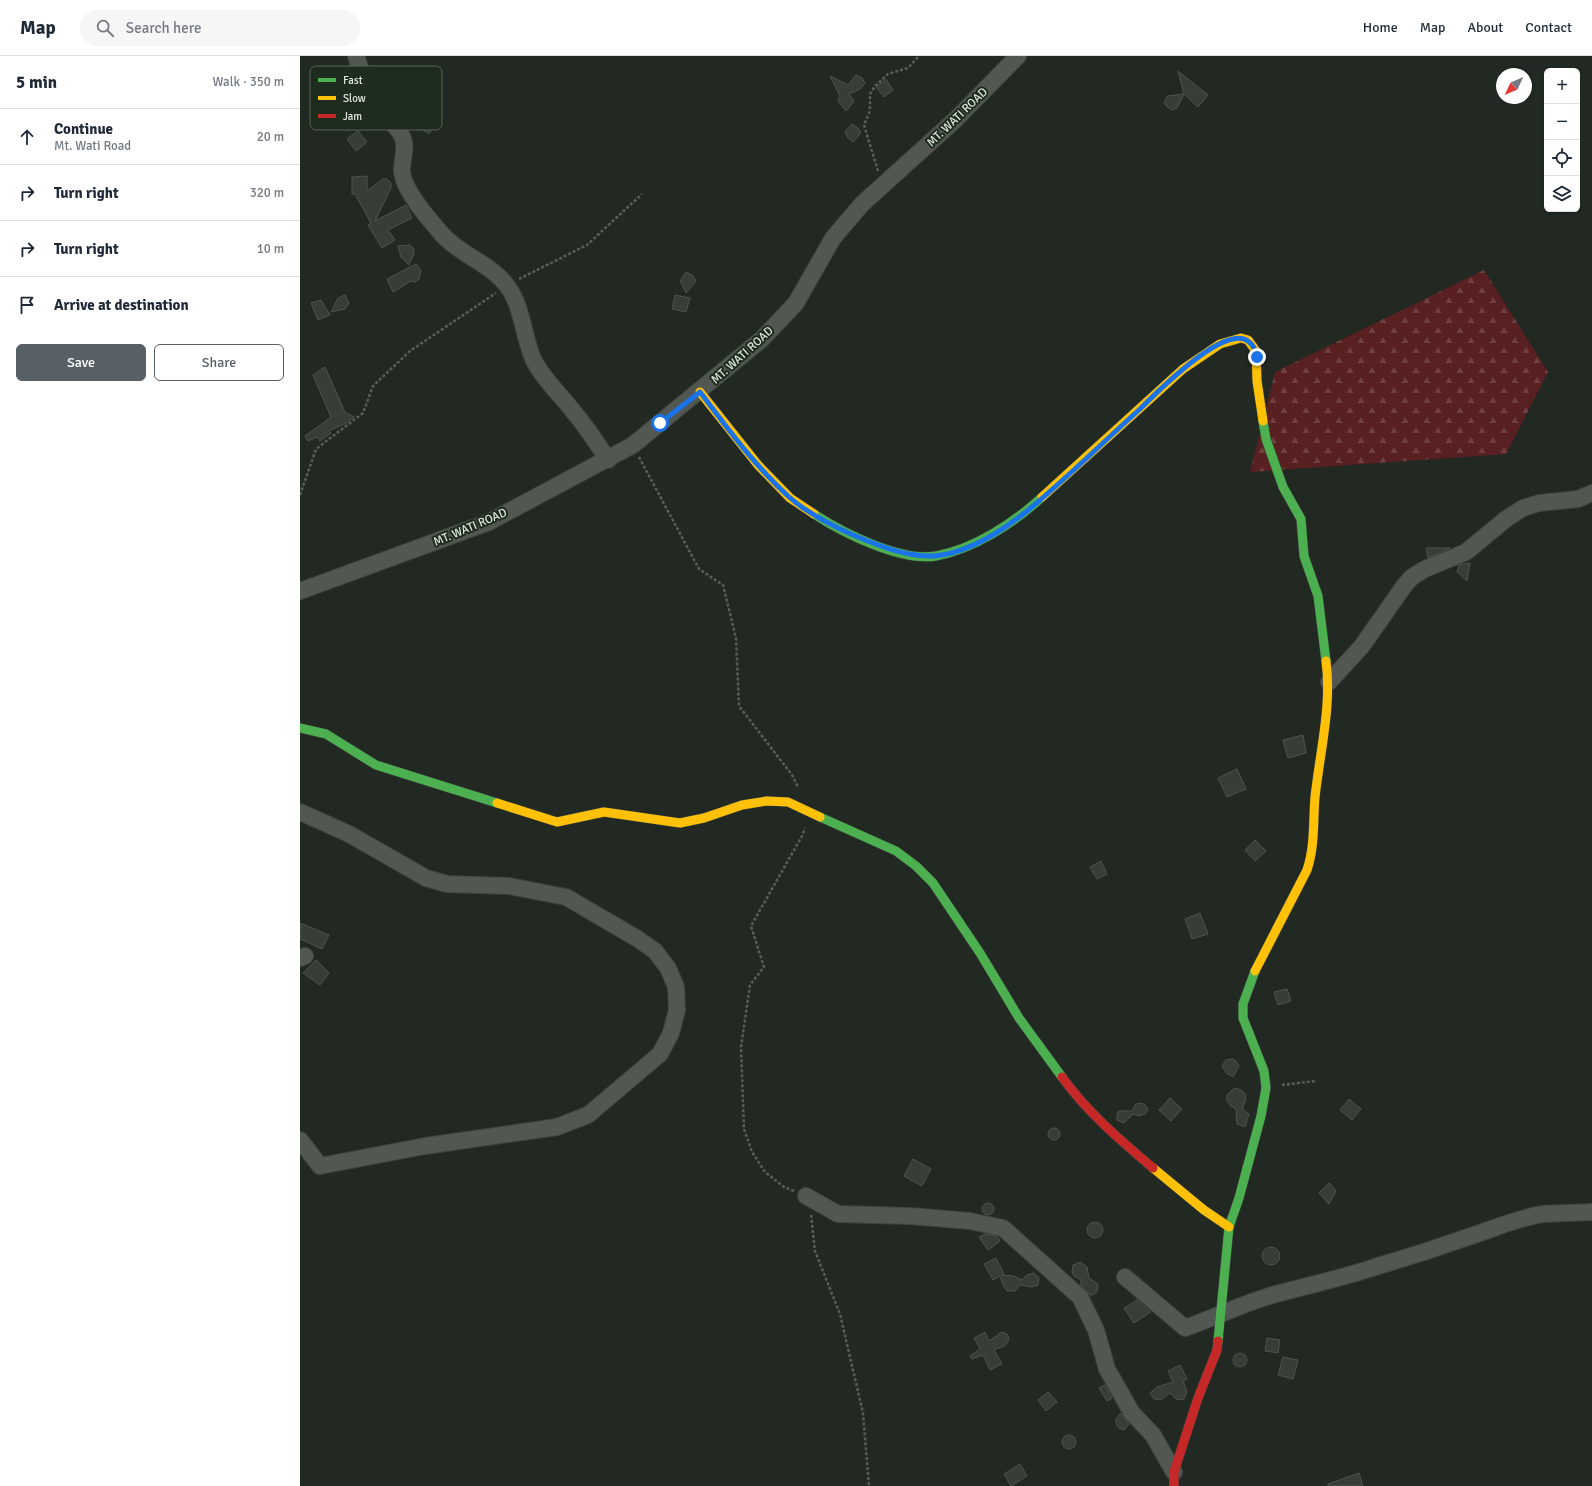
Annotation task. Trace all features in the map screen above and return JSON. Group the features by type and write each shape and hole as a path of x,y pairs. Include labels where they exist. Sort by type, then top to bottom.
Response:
{"street":[{"path":"356,56 360,66"},
{"name":"MT. WATI ROAD","path":"300,591 489,522 608,460 633,445 700,392 762,339 796,303 832,238 862,204 955,120 1018,56"},
{"path":"397,130 402,136 404,152 402,171 404,181 409,191 441,233 453,245 496,274 507,285 513,295 524,334 535,361 551,385 573,411 608,460"},
{"path":"700,392 758,465 790,498 825,521 863,540 902,554 935,556 968,547 996,532 1026,512 1183,369 1220,344 1236,338 1248,340 1256,351 1257,381 1268,446 1284,487 1302,519 1304,556 1318,596 1329,682 1315,799 1312,854 1307,870 1249,985 1243,1004 1243,1018 1264,1072 1266,1088 1261,1116 1229,1227 1222,1315 1217,1350 1198,1398 1174,1479"},
{"path":"1329,682 1362,646 1412,577 1425,569 1466,552 1506,519 1523,508 1539,503 1578,499 1592,493"},
{"path":"300,728 326,734 376,765 557,822 604,812 680,823 704,818 742,805 767,801 788,802 896,851 916,866 933,883 1040,1049 1095,1116 1123,1144 1204,1210 1229,1227"},
{"path":"300,812 349,834 426,878 447,884 509,886 566,897 655,951 668,968 676,986 677,1010 671,1033 660,1054 588,1115 557,1127 425,1146 320,1166 300,1140"},
{"path":"806,1196 838,1214 910,1216 970,1221 1004,1228 1080,1298 1096,1330 1107,1369 1132,1413 1153,1435 1174,1479"},
{"path":"1125,1277 1185,1328 1222,1315 1229,1309 1269,1296 1373,1268 1456,1242 1515,1220 1543,1214 1592,1212"}],"path":[{"path":"879,174 864,125 870,111 870,94 875,86 888,74 908,68 919,56"},
{"path":"300,495 316,449 363,413 373,386 410,351 507,285 587,245 642,194"},
{"path":"1266,1088 1314,1081"},
{"path":"806,1196 810,1210 814,1251 840,1314 863,1413 869,1486"}],"green space":[{"path":"1484,270 1548,372 1506,454 1250,472 1275,372"}],"building":[{"path":"1178,71 1208,95 1198,107 1184,94"},
{"path":"856,75 862,78 865,83 860,89 849,94 854,101 846,111 838,101 840,96 830,76 848,85"},
{"path":"886,79 893,90 884,97 876,87"},
{"path":"1184,94 1177,108 1172,110 1166,106 1164,102 1168,96"},
{"path":"852,124 858,128 861,133 853,142 848,138 845,132"},
{"path":"423,130 431,130 429,134"},
{"path":"358,131 367,142 356,151 347,139"},
{"path":"367,176 367,191 383,179 387,179 391,183 391,188 375,221 406,205 412,218 388,230 395,240 382,248 368,225 371,223 355,194 352,194 352,177"},
{"path":"410,245 414,249 414,254 409,265 401,257 398,246"},
{"path":"416,264 421,270 419,279 415,282 411,281 393,292 387,279"},
{"path":"686,272 693,276 696,281 686,293 680,281"},
{"path":"345,295 349,303 345,309 331,312 338,298"},
{"path":"675,295 690,298 686,312 672,309"},
{"path":"321,300 330,315 318,320 311,303"},
{"path":"325,367 345,412 354,417 346,423 329,431 331,433 320,441 317,437 308,441 305,436 331,417 313,375"},
{"path":"1426,548 1450,548 1428,558"},
{"path":"1470,563 1467,581 1457,572 1459,565"},
{"path":"1303,735 1306,753 1288,758 1283,740"},
{"path":"1237,769 1246,789 1227,797 1218,778"},
{"path":"1255,840 1266,851 1255,861 1245,850"},
{"path":"1101,861 1107,874 1097,879 1090,867"},
{"path":"1200,913 1208,934 1192,939 1185,919"},
{"path":"300,923 329,935 322,949 300,939"},
{"path":"316,960 329,973 320,985 303,973"},
{"path":"1287,989 1291,1001 1278,1005 1274,992"},
{"path":"1232,1059 1236,1061 1239,1066 1233,1077 1226,1073 1222,1066 1226,1060"},
{"path":"1234,1088 1241,1090 1245,1094 1246,1100 1242,1109 1249,1114 1245,1127 1237,1124 1236,1109 1227,1101 1227,1095"},
{"path":"1170,1098 1182,1109 1171,1121 1159,1110"},
{"path":"1349,1099 1361,1109 1352,1120 1340,1110"},
{"path":"1138,1103 1144,1104 1148,1109 1145,1114 1139,1116 1133,1114 1124,1123 1117,1120 1117,1114 1119,1111 1132,1111"},
{"path":"1056,1128 1059,1129 1059,1139 1052,1140 1049,1139 1048,1132 1049,1129"},
{"path":"913,1159 931,1169 922,1186 904,1176"},
{"path":"1329,1183 1336,1191 1329,1204 1319,1193"},
{"path":"986,1203 990,1203 994,1209 990,1215 986,1215 982,1211 982,1207"},
{"path":"1092,1222 1098,1222 1103,1227 1101,1236 1098,1238 1092,1238 1087,1233 1087,1227"},
{"path":"984,1234 997,1236 1000,1241 988,1250 979,1237"},
{"path":"1271,1247 1277,1250 1280,1256 1277,1262 1271,1265 1265,1262 1262,1256 1265,1250"},
{"path":"996,1258 1004,1274 1002,1275 1014,1276 1022,1280 1027,1275 1034,1273 1039,1278 1038,1285 1032,1287 1020,1285 1015,1291 1007,1291 1000,1276 993,1280 984,1264"},
{"path":"1081,1262 1087,1267 1089,1278 1098,1284 1097,1292 1093,1295 1090,1295 1081,1286 1081,1280 1074,1276 1072,1272 1073,1265"},
{"path":"1137,1300 1151,1312 1134,1323 1124,1308"},
{"path":"985,1332 989,1341 1002,1332 1008,1335 1009,1339 1006,1345 994,1350 1002,1364 990,1370 983,1355 972,1359 970,1356 980,1349 974,1338"},
{"path":"1267,1338 1280,1340 1278,1353 1265,1351"},
{"path":"1237,1353 1243,1353 1247,1357 1247,1363 1243,1367 1237,1367 1233,1363 1233,1357"},
{"path":"1283,1357 1298,1360 1293,1379 1278,1375"},
{"path":"1180,1365 1187,1379 1183,1381 1187,1392 1184,1399 1177,1400 1170,1393 1161,1400 1154,1399 1150,1393 1157,1387 1173,1382 1168,1371"},
{"path":"1105,1385 1112,1398 1107,1401 1099,1388"},
{"path":"1048,1392 1057,1402 1046,1411 1038,1400"},
{"path":"1121,1413 1129,1424 1124,1430 1120,1429 1116,1424 1116,1419"},
{"path":"1066,1435 1072,1435 1076,1439 1076,1445 1072,1449 1066,1449 1062,1445 1062,1439"},
{"path":"1020,1464 1027,1476 1011,1486 1004,1474"},
{"path":"1359,1473 1363,1486 1328,1486 1328,1484"}],"traffic: fast":[{"path":"1263,421 1266,439 1283,487 1301,519 1304,556 1318,596 1326,661"},
{"path":"814,514 826,522 856,537 890,550 906,555 922,557 936,556 950,553 993,534 1031,507 1042,497"},
{"path":"300,728 326,734 376,765 497,803"},
{"path":"820,817 896,851 916,866 933,883 980,953 1019,1018 1062,1077"},
{"path":"1218,1341 1229,1227 1239,1198 1261,1116 1266,1088 1264,1071 1243,1018 1243,1004 1255,971"}],"traffic: slow":[{"path":"1042,497 1183,369 1220,344 1241,338 1248,340 1256,351 1257,381 1263,421"},
{"path":"700,392 758,465 790,498 814,514"},
{"path":"1255,971 1307,870 1310,861 1313,843 1315,797 1325,729 1328,694 1326,661"},
{"path":"497,803 557,822 604,812 680,823 704,818 742,805 767,801 788,802 820,817"},
{"path":"1153,1168 1204,1210 1229,1227"}],"traffic: jam":[{"path":"1062,1077 1093,1114 1153,1168"},
{"path":"1174,1486 1174,1472 1198,1398 1217,1350 1218,1341"}],"route":[{"path":"660,423 700,392 758,465 790,498 825,521 863,540 902,554 935,556 968,547 996,532 1026,512 1183,369 1220,344 1231,339 1241,338 1248,340 1256,351 1257,357"}]}
